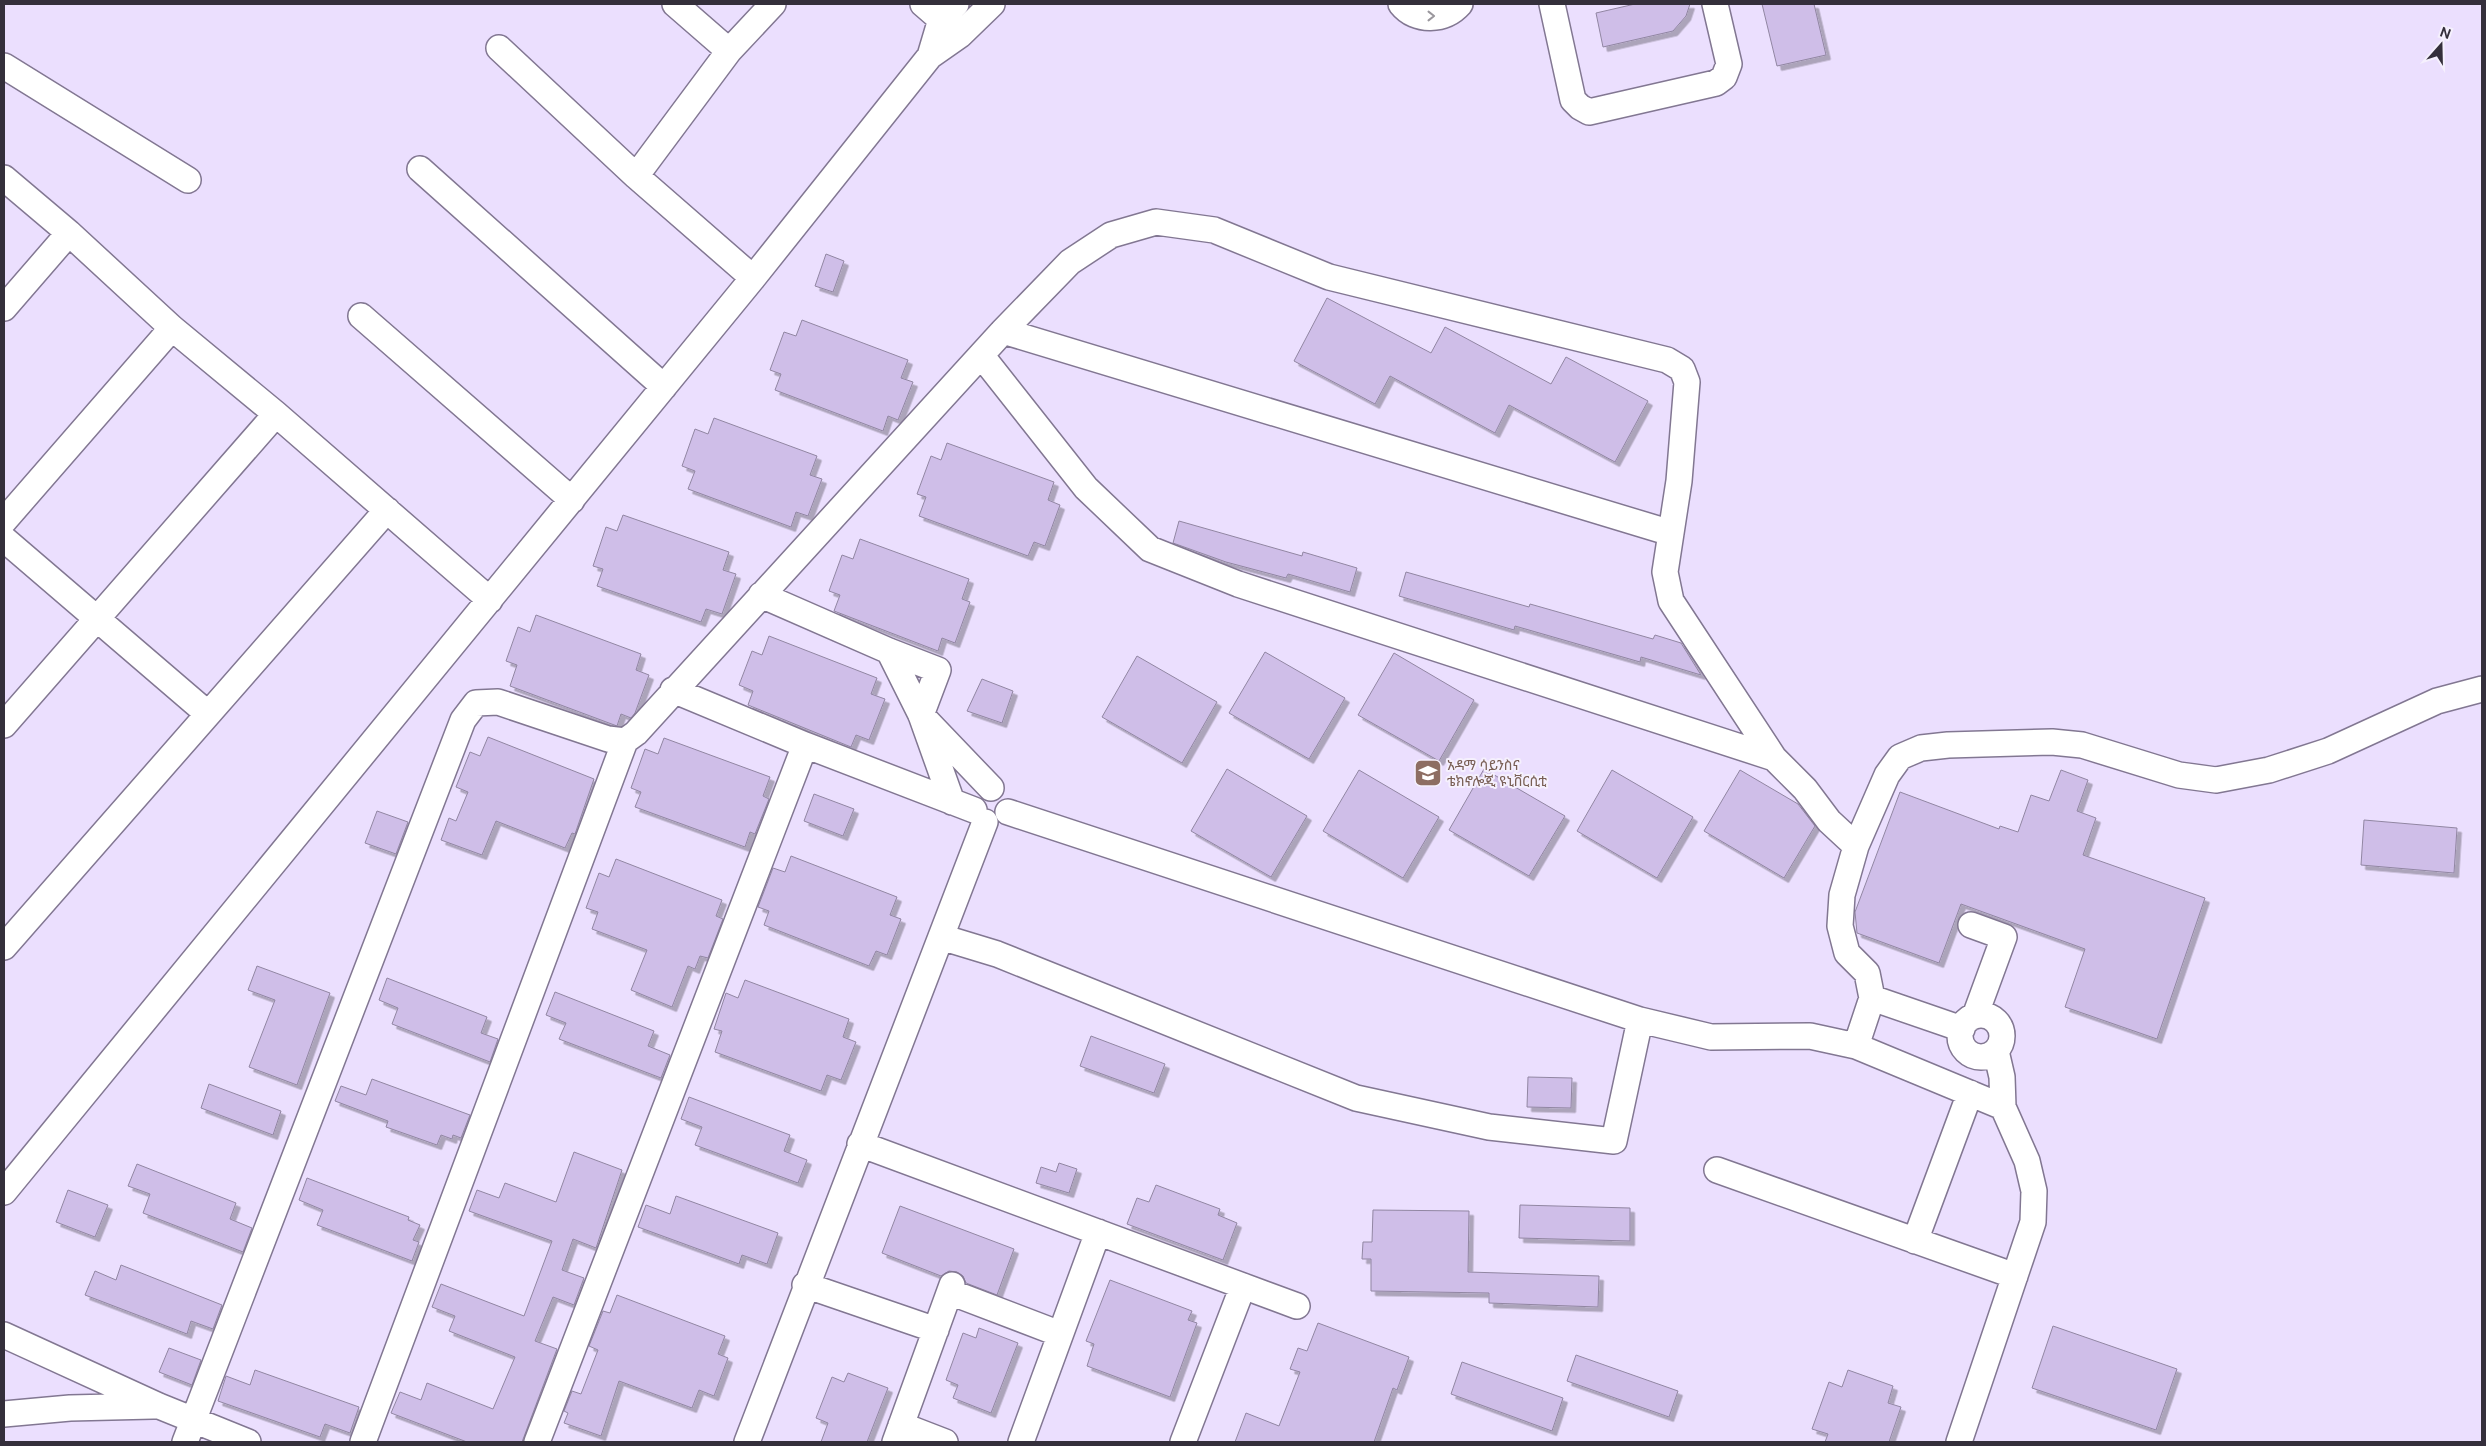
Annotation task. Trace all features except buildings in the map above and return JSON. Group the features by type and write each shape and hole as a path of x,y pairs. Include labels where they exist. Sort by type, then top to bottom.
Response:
{"street":[{"path":"675,4 729,51"},
{"path":"636,176 729,51 773,4"},
{"path":"1401,4 1414,14 1435,18 1446,14 1460,4"},
{"path":"1552,4 1573,100 1589,112 1716,83 1724,77 1729,64 1715,4"},
{"path":"930,56 940,9 972,15"},
{"path":"4,1192 12,1165 490,600 753,278 930,56 972,15"},
{"path":"498,48 636,176 753,278"},
{"path":"4,66 188,180"},
{"path":"420,169 664,387"},
{"path":"4,178 69,234 172,328 276,414 490,600"},
{"path":"363,1442 625,741 1003,331 1070,262 1111,235 1156,222 1214,230 1329,277 1667,360 1682,369 1687,382 1679,482 1665,572 1671,601 1774,758 1806,789 1829,821 1856,846"},
{"path":"4,308 69,234"},
{"path":"361,316 572,500"},
{"path":"4,521 172,328"},
{"path":"1003,331 1671,533"},
{"path":"981,355 1086,488 1150,549 1238,584 1774,758"},
{"path":"4,725 276,414"},
{"path":"4,947 387,510"},
{"path":"4,539 208,714"},
{"path":"761,595 889,651 938,670 921,715"},
{"path":"889,651 970,811"},
{"path":"1856,1046 1872,998 1867,973 1847,953 1840,926 1842,895 1856,846 1887,775 1900,757 1921,748 1957,744 2052,742 2072,744 2179,775 2216,780 2269,770 2328,751 2437,701 2482,689"},
{"path":"674,690 805,745 970,811 999,822 1008,812 1007,798 998,789 991,788 978,793 970,811 941,937 805,1285 747,1442"},
{"path":"188,1431 463,720 476,703 498,702 608,739 625,741"},
{"path":"921,715 991,788"},
{"path":"537,1442 805,745"},
{"path":"1008,812 1640,1020 1711,1037 1810,1036 1856,1046 2003,1107"},
{"path":"1959,1442 2033,1222 2034,1191 2027,1161 2003,1107 2002,1077 1984,1053 1962,1043 1968,1022 2004,937 1971,925"},
{"path":"941,937 998,954 1356,1098 1489,1126 1614,1141 1640,1020"},
{"path":"1872,998 1968,1022 1990,1017 1997,1022 2002,1037 1984,1053 1965,1091 1915,1241"},
{"path":"860,1144 1296,1306"},
{"path":"1717,1170 2015,1276"},
{"path":"1021,1442 1098,1232"},
{"path":"805,1285 936,1330"},
{"path":"1183,1442 1243,1286"},
{"path":"945,1442 898,1434 951,1288 1060,1334"},
{"path":"4,1335 159,1406 188,1431 248,1442"},
{"path":"4,1414 70,1408 159,1406"}],"place":[{"name":"አዳማ ሳይንስና ቴክኖሎጂ ዩኒቨርሲቲ","path":"1428,773"}]}
